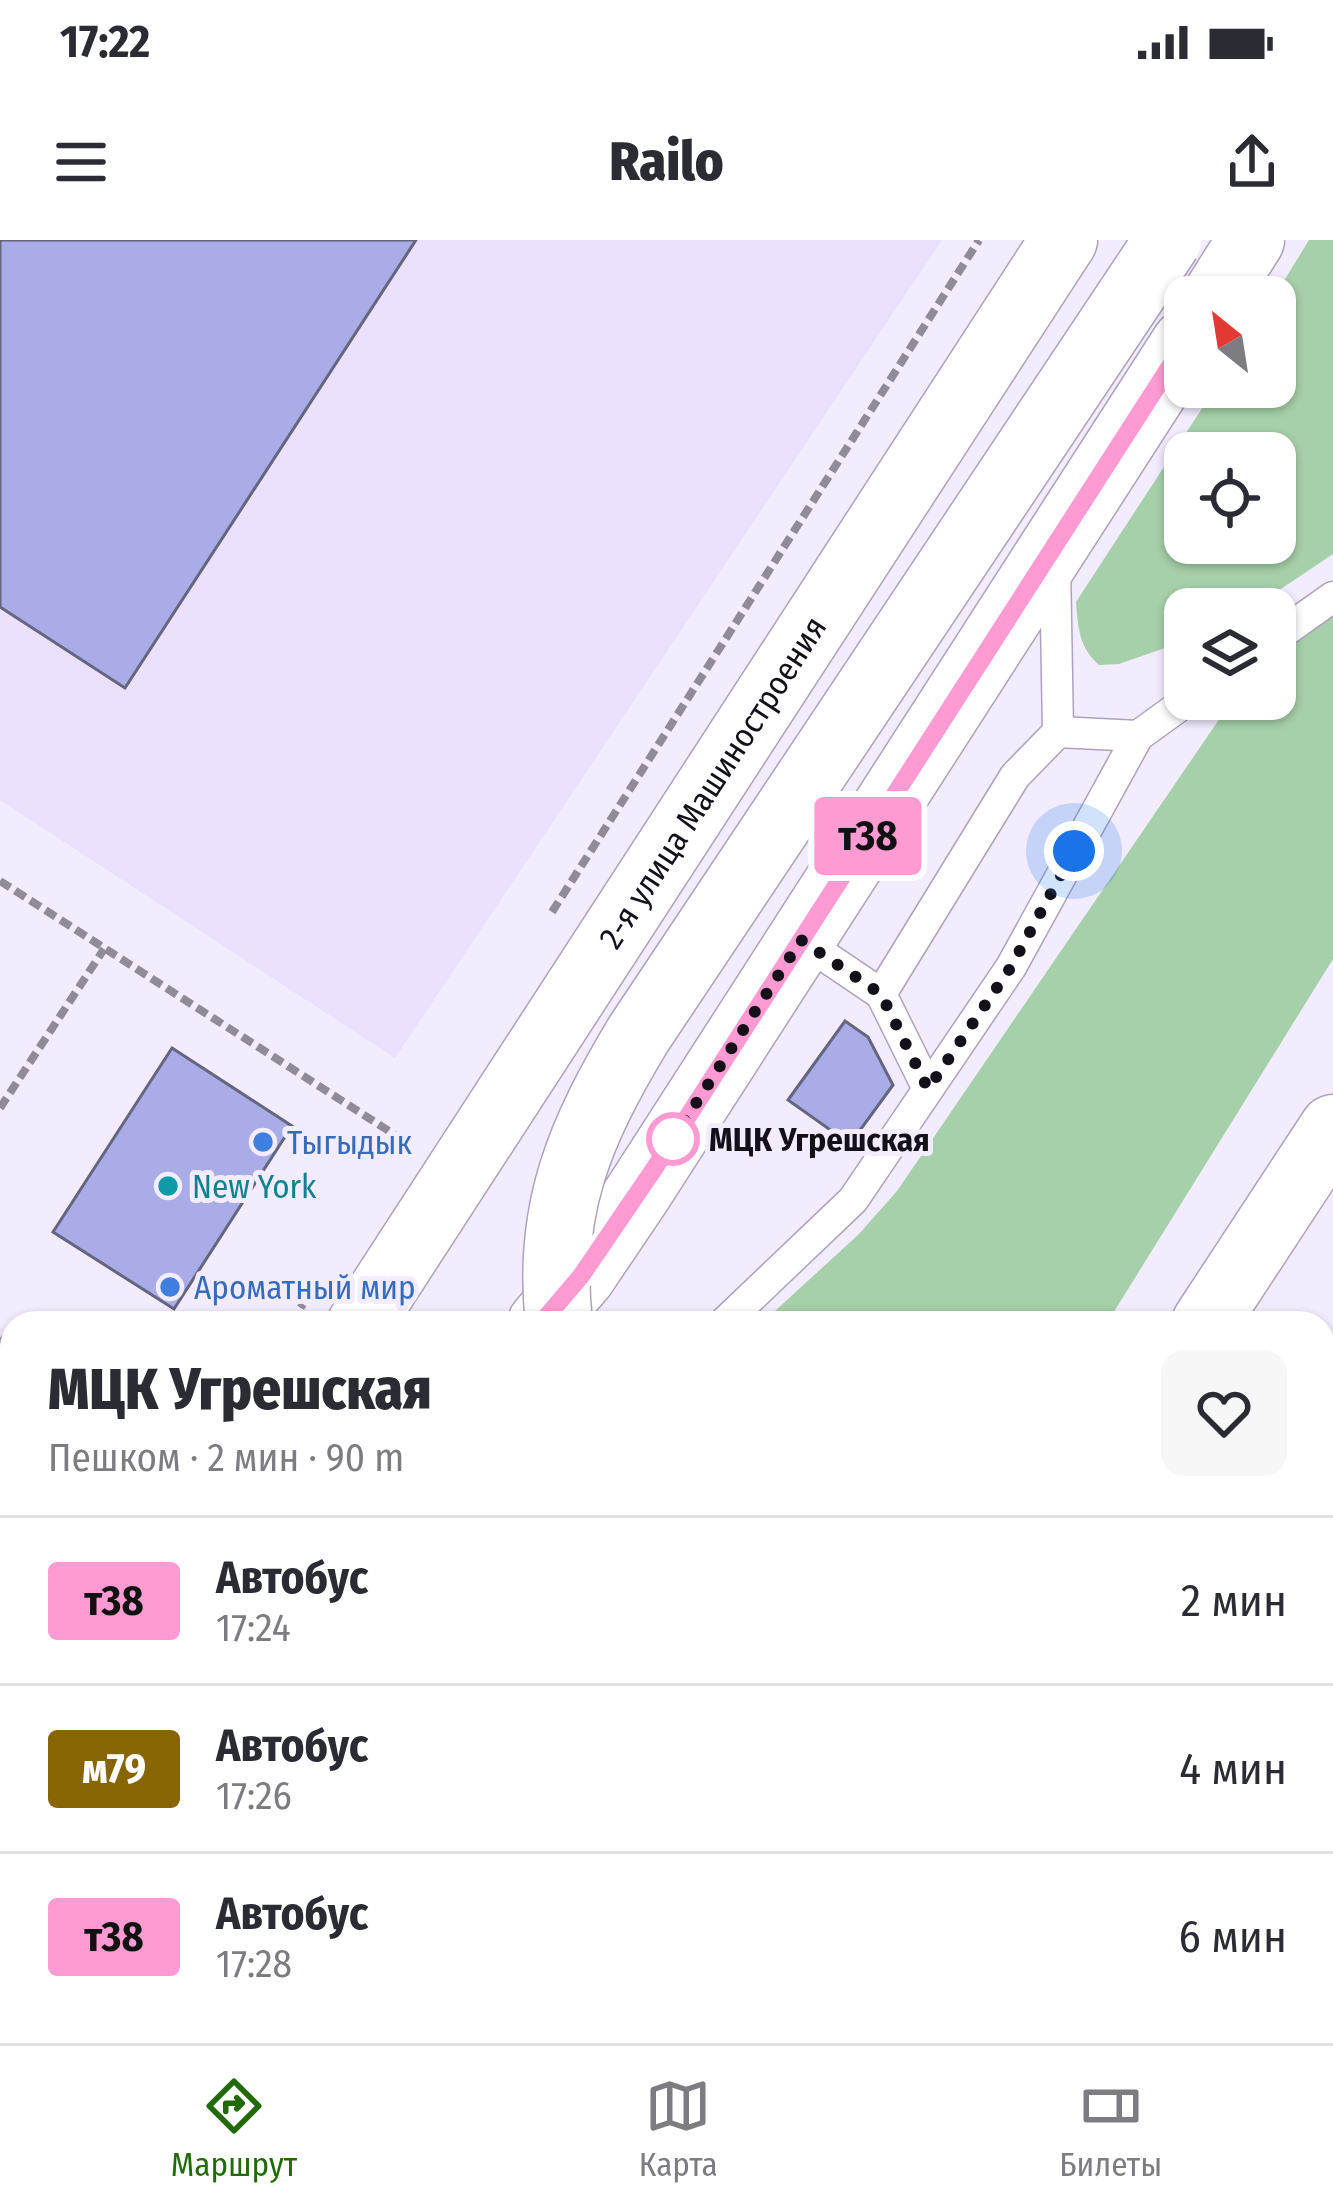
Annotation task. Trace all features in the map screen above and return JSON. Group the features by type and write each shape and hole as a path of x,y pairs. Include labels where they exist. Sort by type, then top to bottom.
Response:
{"main road":[{"name":"2-я улица Машиностроения","path":"333,1311 1064,240"},
{"path":"558,1311 570,1171 595,1107 638,1035 1168,240"},
{"path":"1229,276 1252,240"},
{"path":"551,1311 593,1260 1164,377"},
{"path":"1213,1311 1333,1128"}],"lane":[{"path":"881,994 1016,776 1058,732 1055,546"},
{"path":"1296,623 1333,597"},
{"path":"737,1311 853,1200 1011,967 1138,736 1164,717"},
{"path":"1058,732 1138,736"},
{"path":"801,940 881,994 928,1089"}],"path":[{"path":"546,922 979,240"},
{"path":"0,881 406,1142 419,1122"},
{"path":"0,1108 104,948"}],"shaded area":[{"path":"0,240 942,240 395,1058 0,800"}],"green space":[{"path":"1309,240 1333,240 1333,554 1282,588 1164,588 1164,648 1119,664 1099,665 1083,644 1076,602 1164,467 1164,564 1296,564 1296,432 1187,432 1202,408 1296,408 1296,276 1287,276"},
{"path":"1333,612 1333,959 1114,1311 775,1311 859,1234 897,1191 1219,720 1296,720 1296,639"}],"building":[{"path":"0,240 416,240 125,688 0,607"},
{"path":"845,1021 868,1037 893,1085 850,1144 788,1100"},
{"name":"New York","path":"172,1048 292,1126 174,1309 53,1232"}],"bus line":[{"name":"т38","path":"551,1311 581,1276 656,1166 1164,376"}],"place":[{"name":"МЦК Угрешская","path":"673,1139"},
{"name":"Тыгыдык","path":"263,1142"},
{"name":"New York","path":"168,1186"},
{"name":"Ароматный мир","path":"170,1287"}],"route":[{"path":"673,1139 801,940 881,994 928,1089 1011,967 1074,851"}]}
